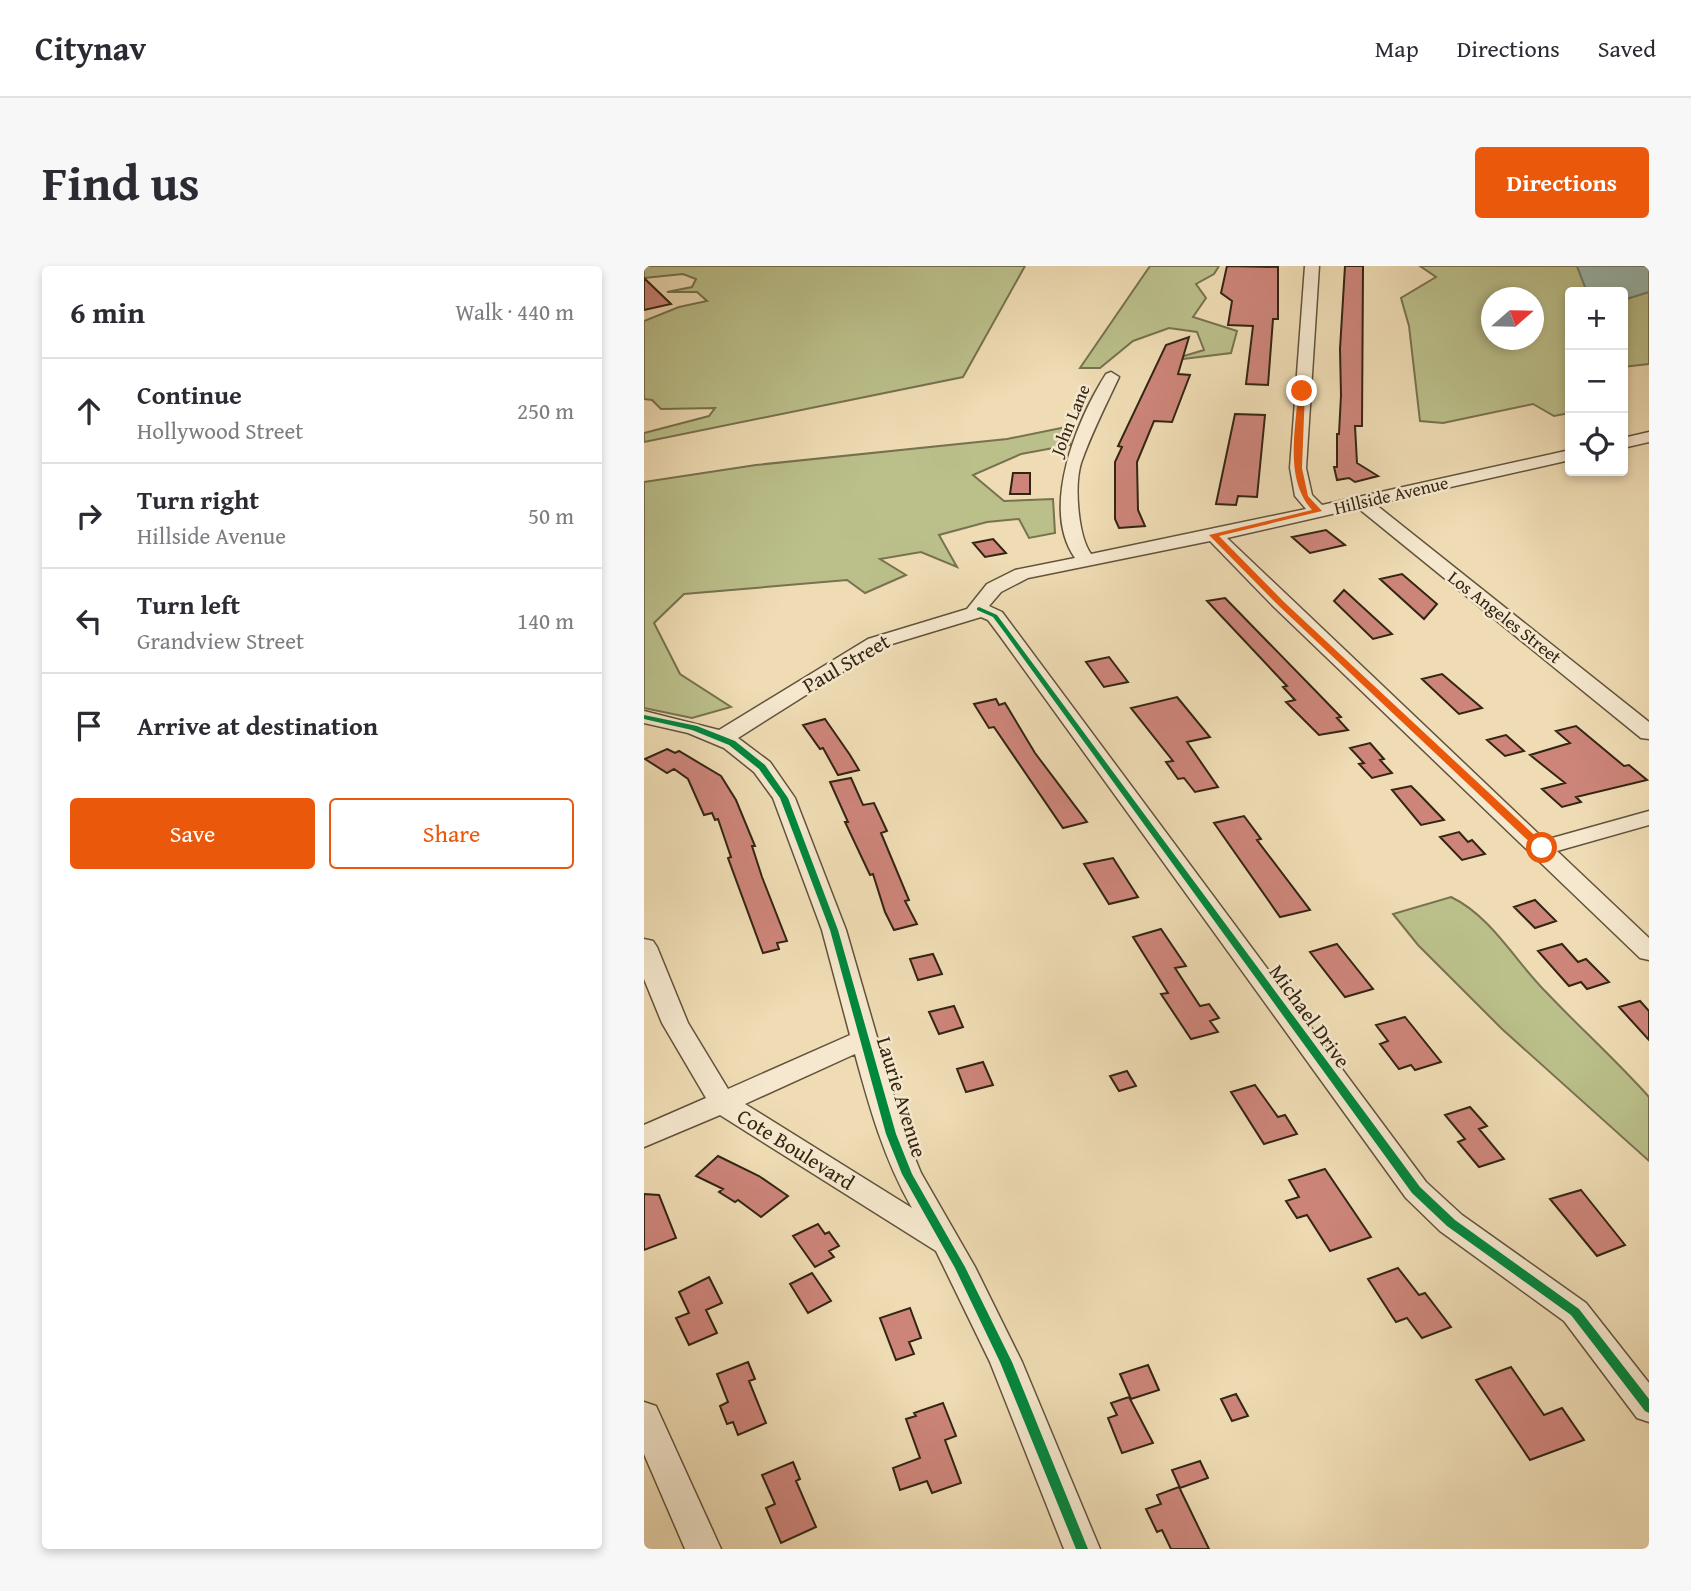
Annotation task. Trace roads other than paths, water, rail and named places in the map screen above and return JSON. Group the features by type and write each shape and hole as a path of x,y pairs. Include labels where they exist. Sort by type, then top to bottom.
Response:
{"street":[{"path":"1312,266 1298,468 1304,496 1318,511"},
{"name":"John Lane","path":"1086,560 1074,543 1071,530 1072,466 1111,377"},
{"path":"1628,442 1649,437"},
{"name":"Hillside Avenue","path":"979,609 994,588 1008,579 1565,456"},
{"name":"Los Angeles Street","path":"1361,502 1649,733"},
{"path":"1214,535 1281,603 1649,952"},
{"name":"Paul Street","path":"722,738 875,643 903,632 969,615 979,609"},
{"name":"Michael Drive","path":"979,609 995,616 1416,1190 1451,1223 1575,1312 1649,1408"},
{"name":"Laurie Avenue","path":"644,717 722,738 753,757 784,798 834,930 891,1134 907,1174 947,1245 1006,1362 1082,1549"},
{"path":"1542,848 1649,818"},
{"name":"Cote Boulevard","path":"644,947 675,1023 723,1103 947,1245"},
{"path":"644,1137 866,1039"},
{"path":"644,1416 703,1549"}],"water":[{"path":"1577,266 1649,266 1649,292 1628,298 1628,287 1585,287"}]}
